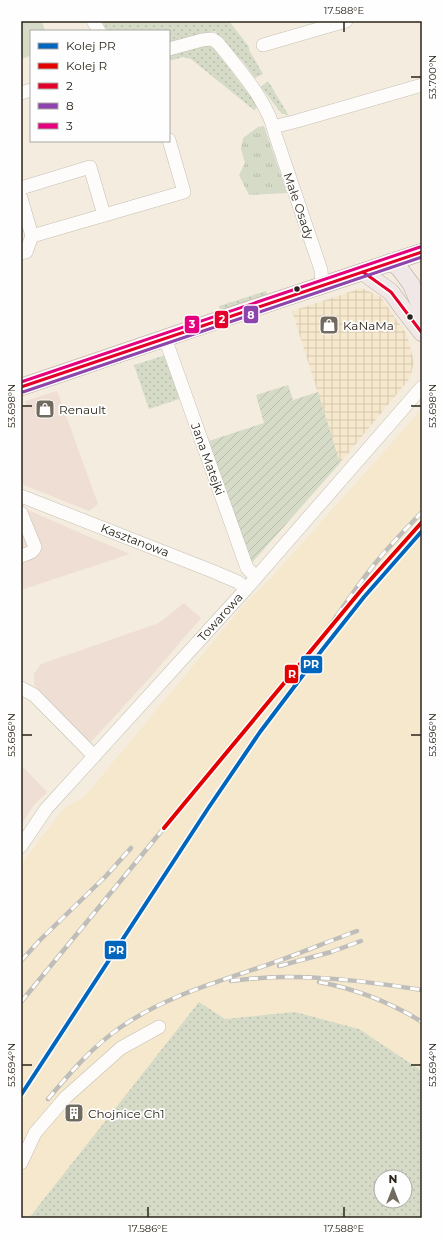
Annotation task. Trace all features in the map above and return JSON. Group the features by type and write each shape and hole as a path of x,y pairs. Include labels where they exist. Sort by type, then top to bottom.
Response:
{"main road":[{"path":"21,387 421,252"},
{"path":"412,284 421,252"},
{"path":"391,262 399,268 412,284 422,310"},
{"path":"391,262 391,292"},
{"path":"364,272 391,292 422,332"}],"street":[{"path":"93,21 98,30"},
{"path":"263,45 346,21"},
{"name":"Małe Osady","path":"170,49 202,40 212,39 218,43 265,106 273,124 275,134 321,270 322,286"},
{"path":"273,124 297,121 422,85"},
{"path":"32,236 184,192 170,142"},
{"path":"21,188 90,167 104,215"},
{"path":"21,198 32,236 26,252 21,253"},
{"name":"Jana Matejki","path":"165,338 247,568 256,577"},
{"name":"Towarowa","path":"21,846 46,809 246,589 422,388"},
{"name":"Kasztanowa","path":"21,496 212,571 238,582 246,589"},
{"path":"21,513 35,547 34,550 21,556"},
{"path":"21,688 34,694 94,756"},
{"path":"21,1163 35,1133 66,1097 121,1048 159,1027"}],"shaded area":[{"path":"362,288 381,297 407,335 414,362 410,378 340,463 292,311"},
{"path":"57,391 98,504 89,511 21,484 21,407 26,405 25,401"},
{"path":"422,409 422,1071 359,1029 295,1012 225,1019 29,1218 21,1218 21,864 64,808 84,797 247,601 270,579"},
{"path":"21,507 92,538 130,554 21,590"},
{"path":"184,603 201,618 146,682 90,743 34,685 34,674 41,664 159,623"},
{"path":"21,765 47,792 34,805 21,825"}],"green space":[{"path":"21,21 42,21 45,30 30,30 30,56 21,59"},
{"path":"102,21 229,21 249,47 249,50 263,74 255,78 241,59 238,60 215,31 170,43 170,30 106,30"},
{"path":"204,45 212,46 258,106 254,110 191,59 183,57 170,61 170,55"},
{"path":"268,81 289,116 281,113 261,87"},
{"path":"264,126 287,193 249,195 239,175 245,163 241,149 243,138 258,127"},
{"path":"266,291 266,295 222,311 220,310 219,306"},
{"path":"166,355 182,398 149,409 134,365"},
{"path":"288,385 293,400 318,392 340,463 250,565 206,442 264,423 256,395"},
{"path":"199,1002 225,1019 295,1012 359,1029 422,1071 422,1218 29,1218"}],"railway":[{"path":"316,645 376,562 422,512"},
{"path":"21,1002 164,828"},
{"path":"21,961 40,940 106,876 131,848"},
{"path":"48,1099 91,1051 111,1034 137,1017 170,1000 205,986 357,931"},
{"path":"279,966 331,952 361,941"},
{"path":"231,981 279,977 327,978 422,990"},
{"path":"319,982 346,988 385,1002 422,1022"}],"rail line":[{"name":"R","path":"164,828 363,588 422,522"},
{"name":"PR","path":"21,1095 209,807 260,732 364,597 422,531"}],"transit line":[{"name":"3","path":"21,382 420,247"},
{"name":"2","path":"21,387 422,252"},
{"name":"8","path":"23,392 422,257"},
{"name":"2","path":"363,272 391,292 422,333"}],"place":[{"name":"KaNaMa","path":"329,325"},
{"name":"Renault","path":"45,409"},
{"name":"Chojnice Ch1","path":"74,1113"}]}
